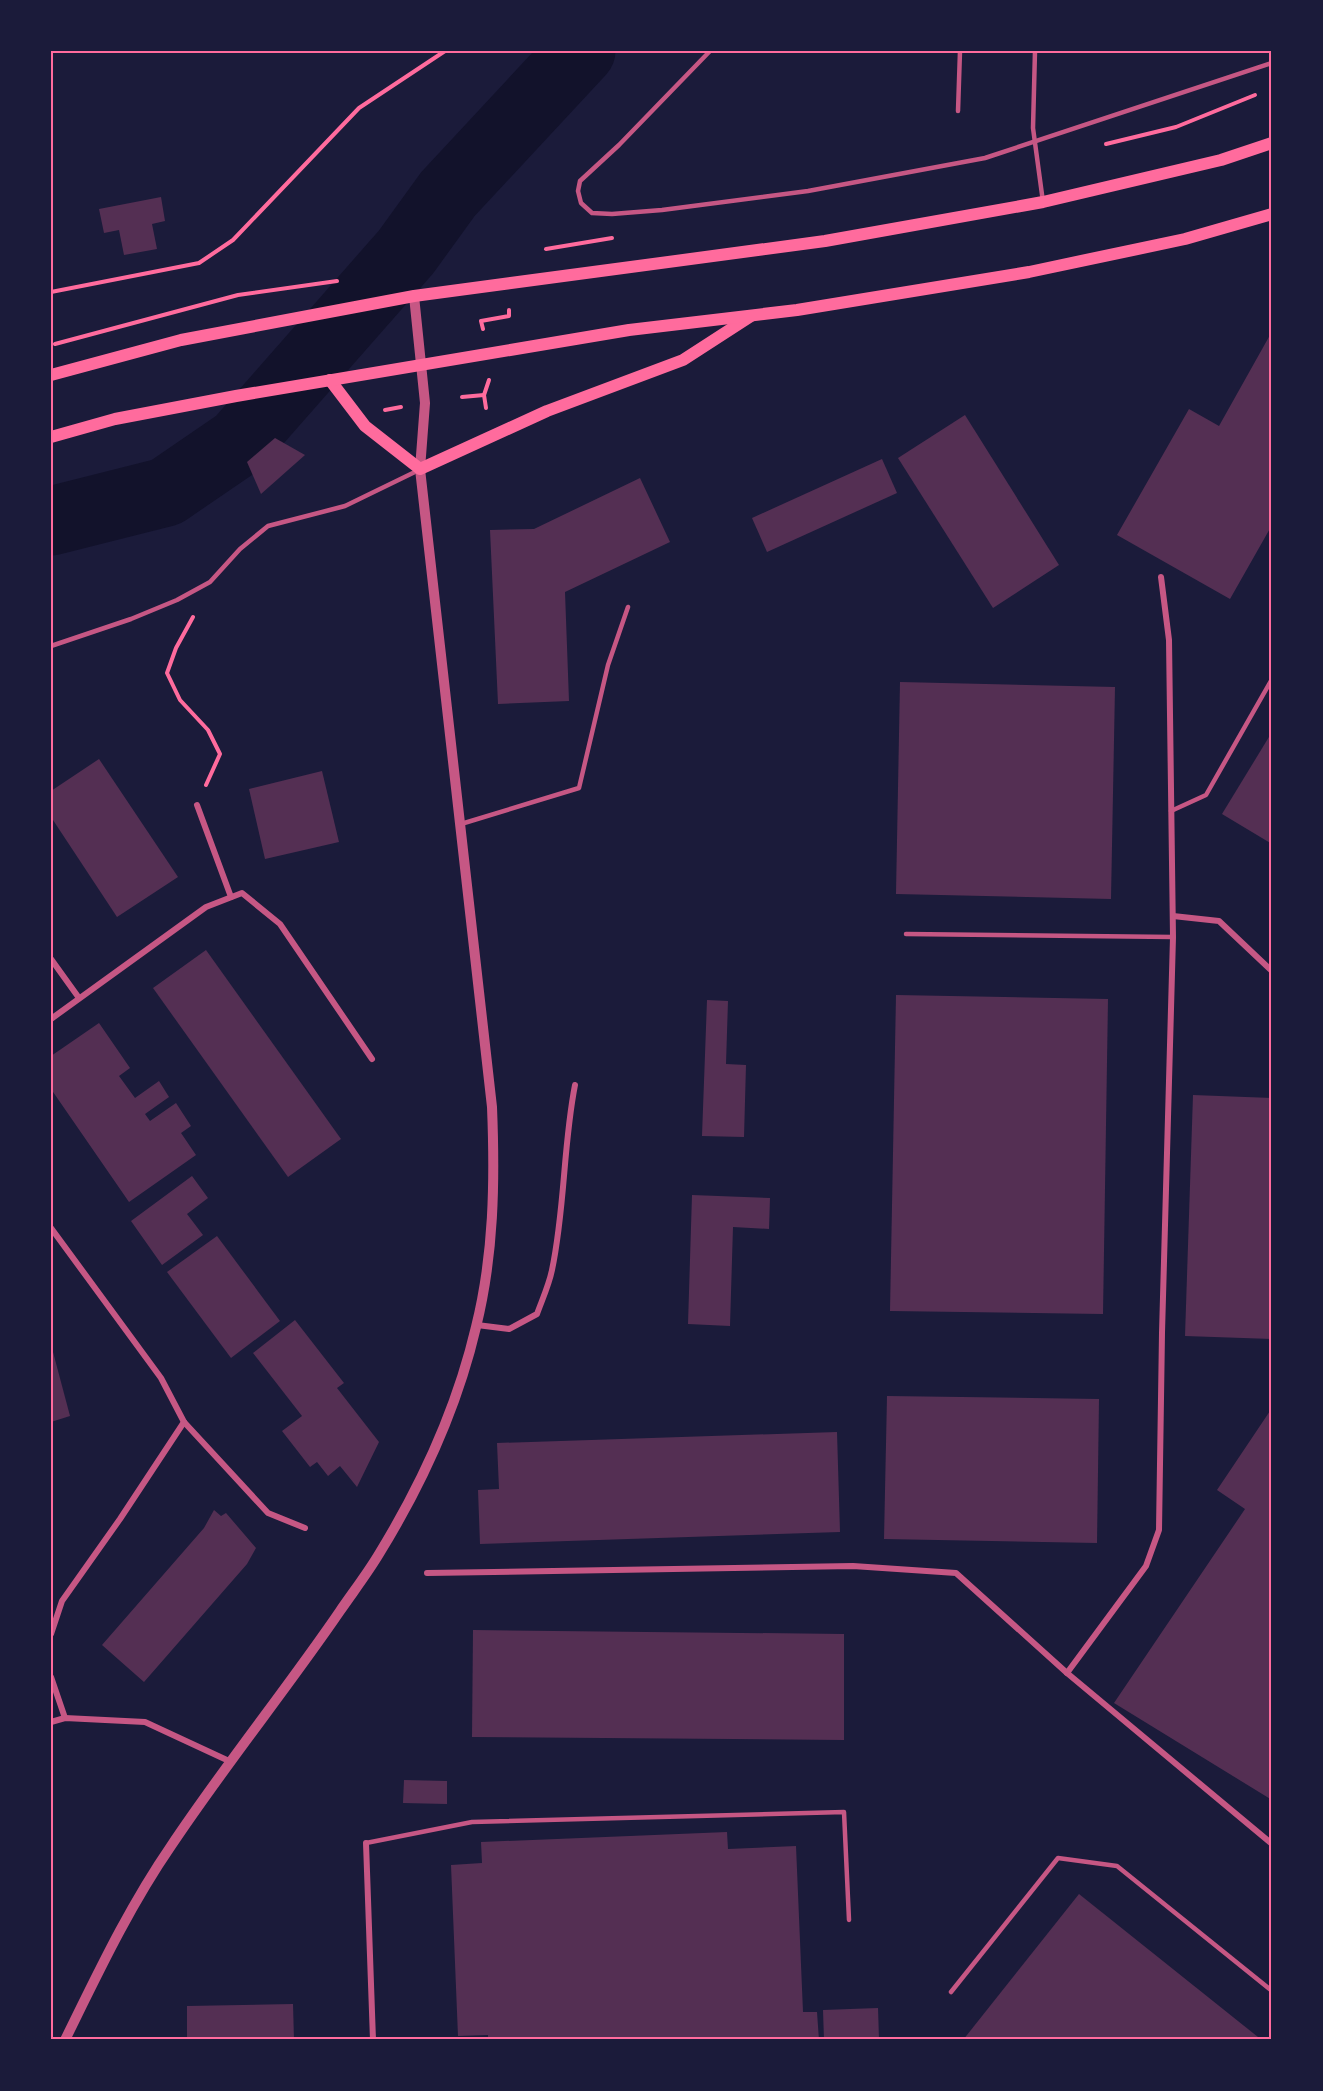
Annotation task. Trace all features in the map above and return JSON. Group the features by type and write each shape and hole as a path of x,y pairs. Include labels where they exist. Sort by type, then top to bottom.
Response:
{"main road":[{"path":"51,375 181,339 414,297 825,241 1043,202 1221,160 1272,143"},
{"path":"51,437 115,418 421,364 629,330 807,308 1029,272 1185,239 1272,214"},
{"path":"330,380 365,426 420,469 547,411 683,360 754,314"}],"street":[{"path":"65,2040 120,1927 169,1848 229,1761 315,1648 389,1537 420,1482 458,1392 477,1325 488,1265 493,1192 492,1107 420,469 425,403 414,297"},
{"path":"1067,1673 1146,1566 1159,1530 1173,937 1169,640 1161,577"},
{"path":"197,805 231,897"},
{"path":"51,1019 206,907 242,893 280,924 372,1059"},
{"path":"1173,916 1219,921 1272,971"},
{"path":"51,959 79,998"},
{"path":"477,1325 508,1329 537,1314 552,1271 562,1194 568,1118 575,1085"},
{"path":"51,1228 161,1378 184,1422 268,1513 305,1527"},
{"path":"51,1634 62,1601 184,1422"},
{"path":"427,1573 853,1566 956,1573 1067,1673 1272,1844"},
{"path":"51,1677 65,1718"},
{"path":"51,1722 65,1718 145,1722 229,1761"},
{"path":"366,1843 373,2040"}],"lane":[{"path":"710,51 619,145 580,181 578,191 581,203 592,213 612,214 662,210 808,191 985,158 1272,63"},
{"path":"958,111 960,51"},
{"path":"1035,51 1033,128 1043,202"},
{"path":"51,646 131,619 177,600 210,582 240,549 268,526 345,506 420,469"},
{"path":"459,825 579,788 608,665 628,607"},
{"path":"1172,811 1206,795 1272,679"},
{"path":"906,934 1173,937"},
{"path":"366,1843 472,1822 844,1812 849,1920"},
{"path":"951,1992 1058,1858 1117,1866 1272,1991"}],"path":[{"path":"51,292 199,263 233,240 359,108 445,51"},
{"path":"483,329 481,321 509,316 508,303"},
{"path":"486,408 484,395 491,375"},
{"path":"462,397 484,395"},
{"path":"197,805 220,754 208,730 180,700 167,673 176,648 210,582"}],"building":[{"path":"161,197 165,221 152,224 157,249 124,255 119,230 104,233 99,209"},
{"path":"1270,335 1272,336 1272,525 1230,599 1117,535 1189,409 1219,426"},
{"path":"965,415 1059,565 993,608 898,458"},
{"path":"275,438 305,455 261,494 247,462"},
{"path":"882,459 897,493 767,552 752,518"},
{"path":"640,478 670,542 565,592 569,701 498,704 490,530 534,529"},
{"path":"900,682 1115,687 1111,899 896,894"},
{"path":"1272,732 1272,844 1222,814"},
{"path":"99,759 178,877 117,917 51,817 51,791"},
{"path":"322,771 339,842 265,859 249,789"},
{"path":"206,950 341,1139 288,1177 153,988"},
{"path":"896,995 1108,999 1103,1314 890,1311"},
{"path":"707,1000 728,1001 726,1064 746,1065 744,1137 702,1136"},
{"path":"99,1023 130,1068 119,1076 135,1098 159,1081 169,1097 145,1114 150,1121 176,1103 191,1126 181,1133 196,1155 129,1202 51,1089 51,1056"},
{"path":"1193,1095 1272,1098 1272,1339 1185,1336"},
{"path":"192,1176 208,1198 187,1214 203,1235 162,1265 131,1221"},
{"path":"692,1195 770,1198 769,1229 733,1227 730,1326 688,1324"},
{"path":"217,1236 280,1321 231,1358 167,1272"},
{"path":"295,1320 344,1383 337,1388 379,1442 357,1487 340,1466 328,1476 317,1462 310,1467 282,1431 302,1416 253,1353"},
{"path":"53,1352 70,1416 51,1422 51,1353"},
{"path":"887,1396 1099,1399 1097,1543 884,1539"},
{"path":"1272,1408 1272,1800 1114,1703 1245,1509 1217,1490"},
{"path":"837,1432 840,1532 480,1544 478,1490 499,1489 497,1443"},
{"path":"214,1510 221,1516 226,1513 256,1548 247,1564 144,1682 102,1645 204,1528"},
{"path":"473,1630 844,1634 844,1740 472,1737"},
{"path":"404,1780 447,1781 447,1804 403,1803"},
{"path":"727,1832 728,1849 796,1846 803,2012 817,2012 819,2040 488,2040 488,2035 458,2036 451,1865 482,1863 481,1842"},
{"path":"1079,1894 1258,2037 1255,2040 963,2040"},
{"path":"293,2004 294,2040 187,2040 187,2006"},
{"path":"878,2008 879,2040 824,2040 823,2010"}],"waterway":[{"path":"51,521 166,492 239,442 406,252 448,194 581,51"}]}
